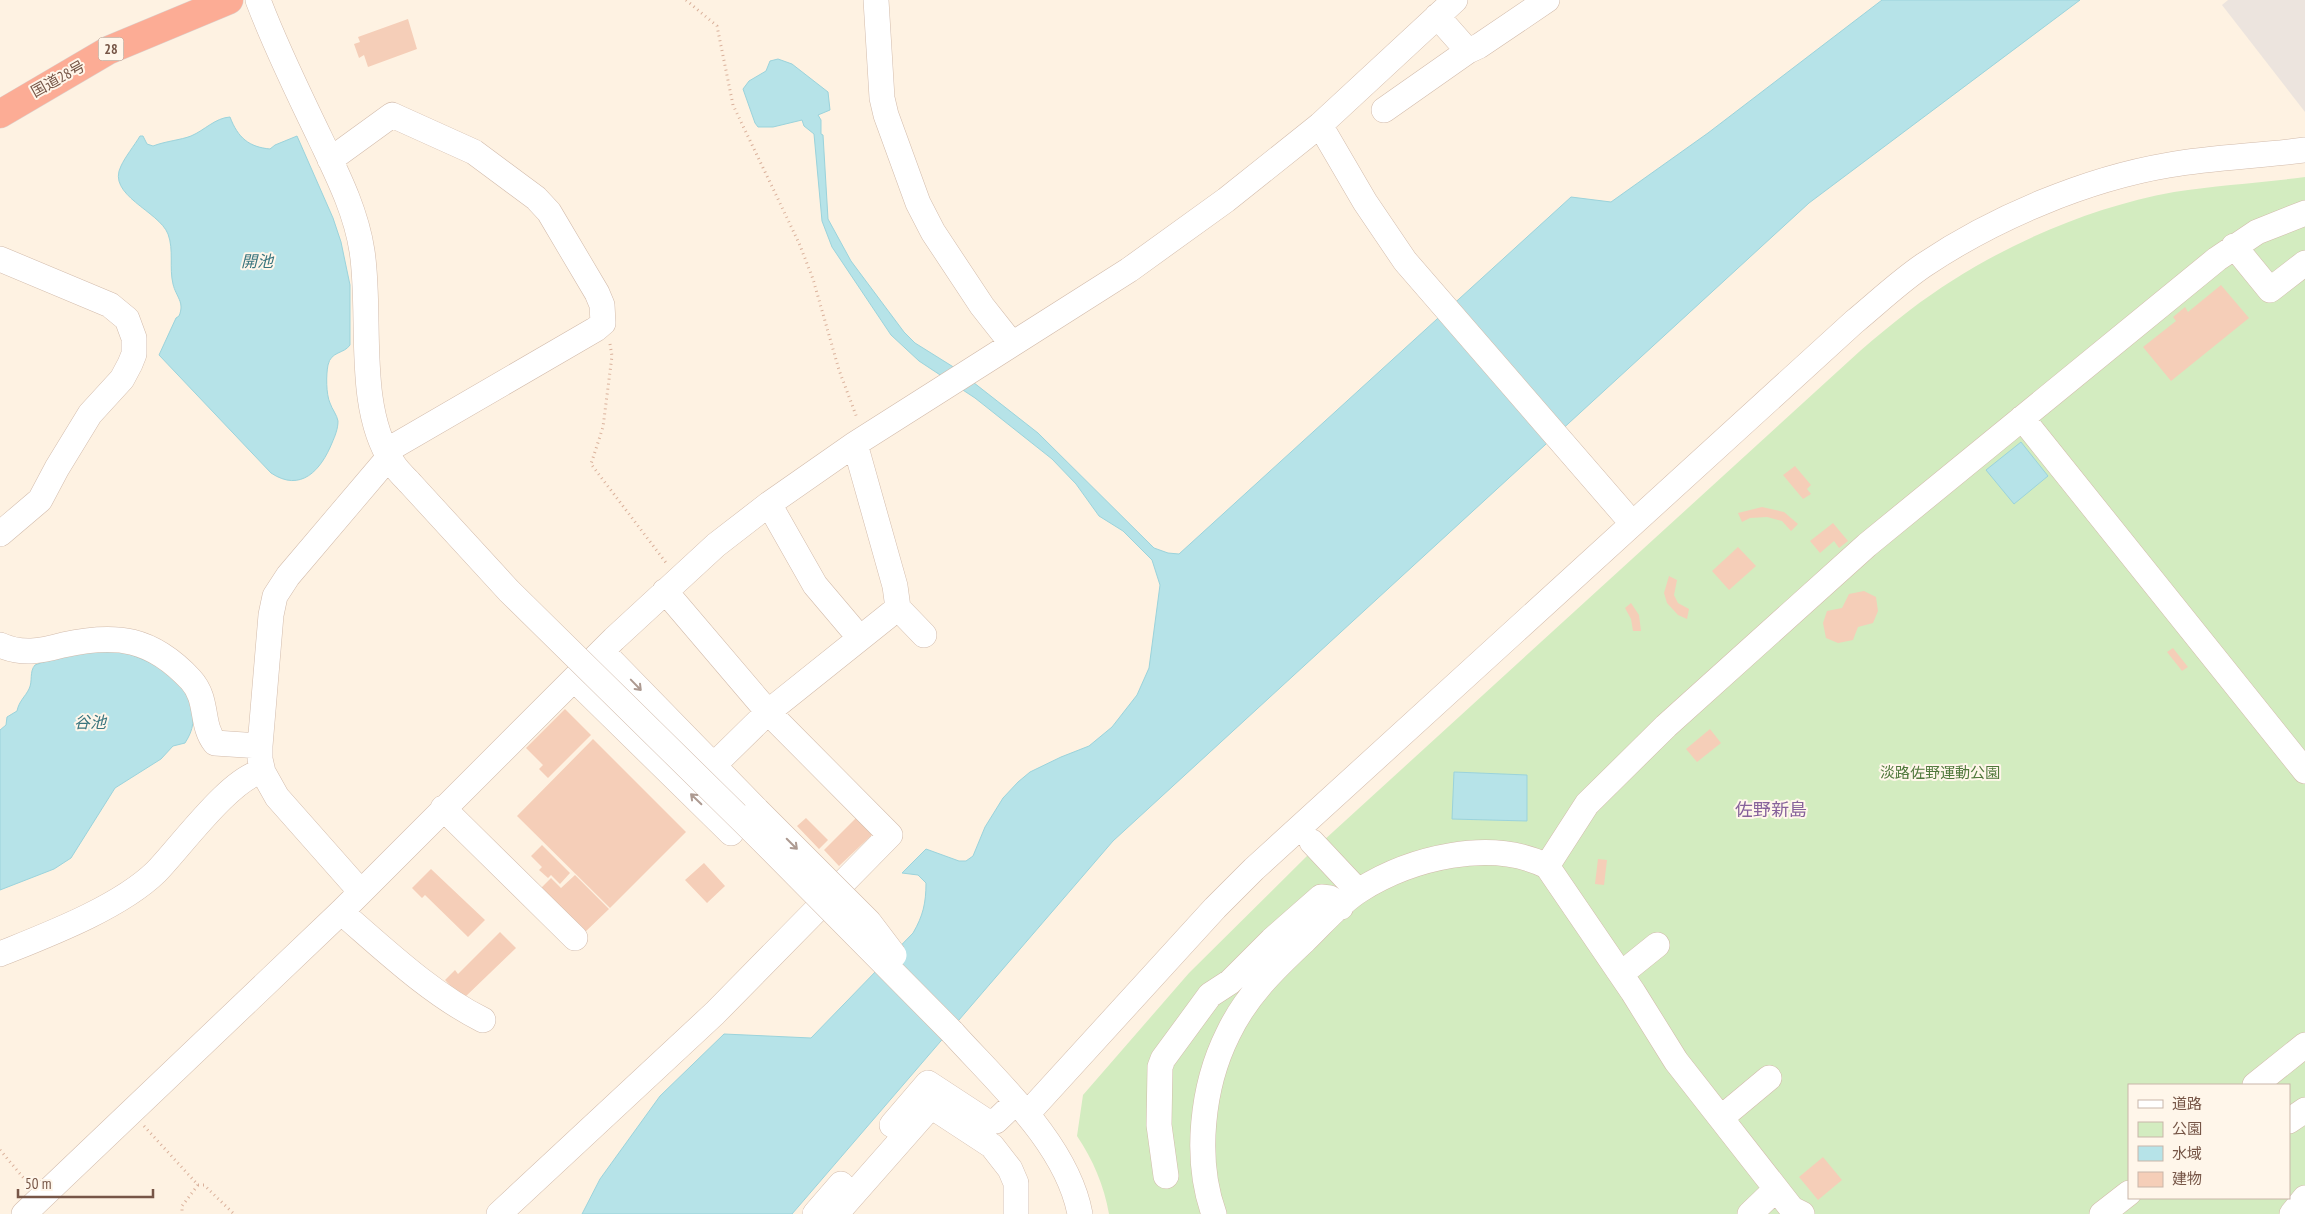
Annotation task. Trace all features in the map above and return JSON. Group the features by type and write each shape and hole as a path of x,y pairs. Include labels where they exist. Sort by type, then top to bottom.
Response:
{"highway":[{"name":"国道28号","path":"0,114 109,50 229,0"}],"street":[{"path":"258,0 273,39 348,201 362,249 367,299 370,400 374,423 388,454 408,482 509,591 754,832 952,1032 1022,1108 1068,1176 1080,1214"},
{"path":"876,0 882,98 886,115 918,203 933,232 982,306 1012,344"},
{"path":"39,1209 130,1111 341,912 443,808 671,585 769,504 859,441 1129,270 1178,236 1245,186 1320,125 1455,0"},
{"path":"1384,110 1468,51 1479,46 1547,0"},
{"path":"1437,16 1468,51"},
{"path":"330,160 392,116 474,152 536,198 549,212 602,305 603,323 388,454 288,576 275,596 271,615 260,746 263,772 277,797 361,892"},
{"path":"1320,125 1376,220 1405,261 1632,523"},
{"path":"815,1214 928,1083 986,1121 996,1121 1022,1108 1247,876 1632,523 1894,288 1952,248 2044,203 2143,170 2197,161 2305,150"},
{"path":"1547,866 1587,804 1666,726 1867,545 2234,246 2264,229 2305,213"},
{"path":"2234,246 2270,290 2305,263"},
{"path":"0,259 110,304 127,318 134,338 134,354 126,371 90,414 40,500 0,534"},
{"path":"2022,418 2305,772"},
{"path":"859,441 895,586 898,608 924,635"},
{"path":"769,504 815,586 859,638"},
{"path":"499,1214 715,1013 890,835 768,712 671,585"},
{"path":"714,765 768,712 898,608"},
{"path":"0,645 14,650 34,652 95,639 112,638 136,643 167,660 192,681 204,704 206,727 215,743 260,746"},
{"path":"602,651 869,922 952,1032"},
{"path":"574,679 843,945 952,1032"},
{"path":"0,954 64,928 102,909 140,884 156,872 236,786 255,773 263,772"},
{"path":"443,808 574,938"},
{"path":"1312,842 1349,899"},
{"path":"1214,1214 1205,1174 1204,1141 1209,1090 1220,1051 1238,1015 1260,984 1349,899 1400,869 1449,855 1497,854 1534,860 1547,866 1621,974 1676,1061 1792,1209 1802,1214"},
{"path":"1166,1176 1159,1125 1160,1066 1168,1052 1210,995 1230,982 1272,940 1321,897 1334,900 1349,899"},
{"path":"341,912 396,959 465,1011 484,1020"},
{"path":"1621,974 1657,945"},
{"path":"2256,1084 2305,1045"},
{"path":"1721,1118 1769,1078"},
{"path":"836,1214 925,1112 934,1108 992,1146 1010,1169 1016,1183 1016,1214"},
{"path":"2290,1120 2305,1110"},
{"path":"1750,1214 1776,1189"},
{"path":"2102,1214 2128,1194"},
{"path":"2292,1214 2305,1198"}],"path":[{"path":"686,0 718,26 733,105 799,243 813,279 859,441"},
{"path":"603,323 612,356 603,427 591,464 660,553 671,585"},
{"path":"130,1111 198,1185 204,1185 234,1214"},
{"path":"0,1150 39,1209"},
{"path":"182,1214 182,1206 198,1185"}],"shaded area":[{"path":"2228,0 2305,0 2305,112 2222,5"}],"green space":[{"name":"淡路佐野運動公園","path":"2305,177 2305,1214 1109,1214 1097,1173 1077,1136 1083,1095 1189,973 1311,852 1860,351 1910,310 1970,270 2035,236 2069,222 2139,200 2174,192"}],"water":[{"path":"1882,0 2080,0 1809,203 1113,841 792,1214 582,1214 600,1179 660,1096 724,1034 811,1038 913,933 922,915 926,883 918,875 902,873 926,849 959,861 966,861 973,856 985,827 1003,798 1030,772 1089,746 1112,727 1137,695 1149,668 1160,585 1152,560 1123,531 1099,516 1076,484 1052,459 975,398 919,361 891,335 832,247 822,221 814,134 804,126 802,120 773,127 758,127 755,123 743,89 749,81 766,71 770,61 778,59 792,64 828,92 830,110 818,115 821,120 821,134 823,135 828,219 851,261 904,332 915,343 955,368 1038,433 1154,548 1168,553 1179,554 1571,197 1611,202 1708,133"},
{"name":"開池","path":"230,117 237,131 245,140 250,144 263,148 270,149 297,136 333,218 341,242 350,285 350,345 332,357 328,365 327,374 328,395 337,419 337,430 327,453 316,470 309,476 292,481 282,479 271,473 159,355 181,311 172,278 170,240 163,226 127,194 121,186 118,176 121,166 140,136 143,136 147,144 153,146 191,136 215,122"},
{"path":"2021,442 2048,476 2014,504 1986,470"},
{"name":"谷池","path":"119,650 151,663 178,683 185,692 193,714 193,724 188,738 185,743 173,746 161,759 115,788 71,858 54,869 0,890 0,730 6,725 7,717 17,711 29,689 35,665 71,652"},
{"path":"1454,772 1527,775 1527,821 1452,819"}],"building":[{"path":"408,19 417,49 368,67 364,55 359,58 354,44 360,42 358,37"},
{"path":"2221,285 2249,318 2171,381 2143,347 2176,321 2173,317 2185,307 2188,312"},
{"path":"1795,466 1811,485 1807,489 1811,494 1803,499 1783,475"},
{"path":"1762,507 1784,512 1798,524 1791,531 1782,521 1767,517 1750,518 1742,522 1738,513"},
{"path":"1833,523 1848,541 1839,548 1834,541 1820,553 1810,541"},
{"path":"1738,547 1756,566 1729,590 1712,571"},
{"path":"1669,576 1677,580 1674,595 1678,603 1689,609 1687,619 1678,615 1667,603 1664,593"},
{"path":"1864,591 1876,597 1878,611 1873,623 1858,627 1853,640 1838,643 1826,638 1823,623 1827,611 1842,608 1849,594"},
{"path":"1631,603 1639,615 1641,631 1633,631 1631,619 1625,608"},
{"path":"2173,648 2188,667 2182,671 2167,652"},
{"path":"565,709 591,735 548,778 539,769 543,765 526,748"},
{"path":"1710,729 1721,743 1697,762 1686,749"},
{"path":"593,739 686,832 610,908 517,816"},
{"path":"858,816 875,832 839,866 824,850"},
{"path":"806,818 828,840 819,849 797,826"},
{"path":"542,845 570,873 560,884 551,875 548,878 539,870 542,867 531,856"},
{"path":"1598,859 1607,860 1604,885 1595,884"},
{"path":"704,863 725,886 707,903 685,880"},
{"path":"431,869 485,920 468,937 425,895 422,898 412,888"},
{"path":"575,875 609,909 584,933 540,889 551,878 561,888"},
{"path":"500,932 516,948 463,999 445,980 455,970 458,974"},
{"path":"1823,1157 1842,1180 1818,1200 1799,1177"}],"district":[{"name":"佐野新島","path":"1771,810"}]}
